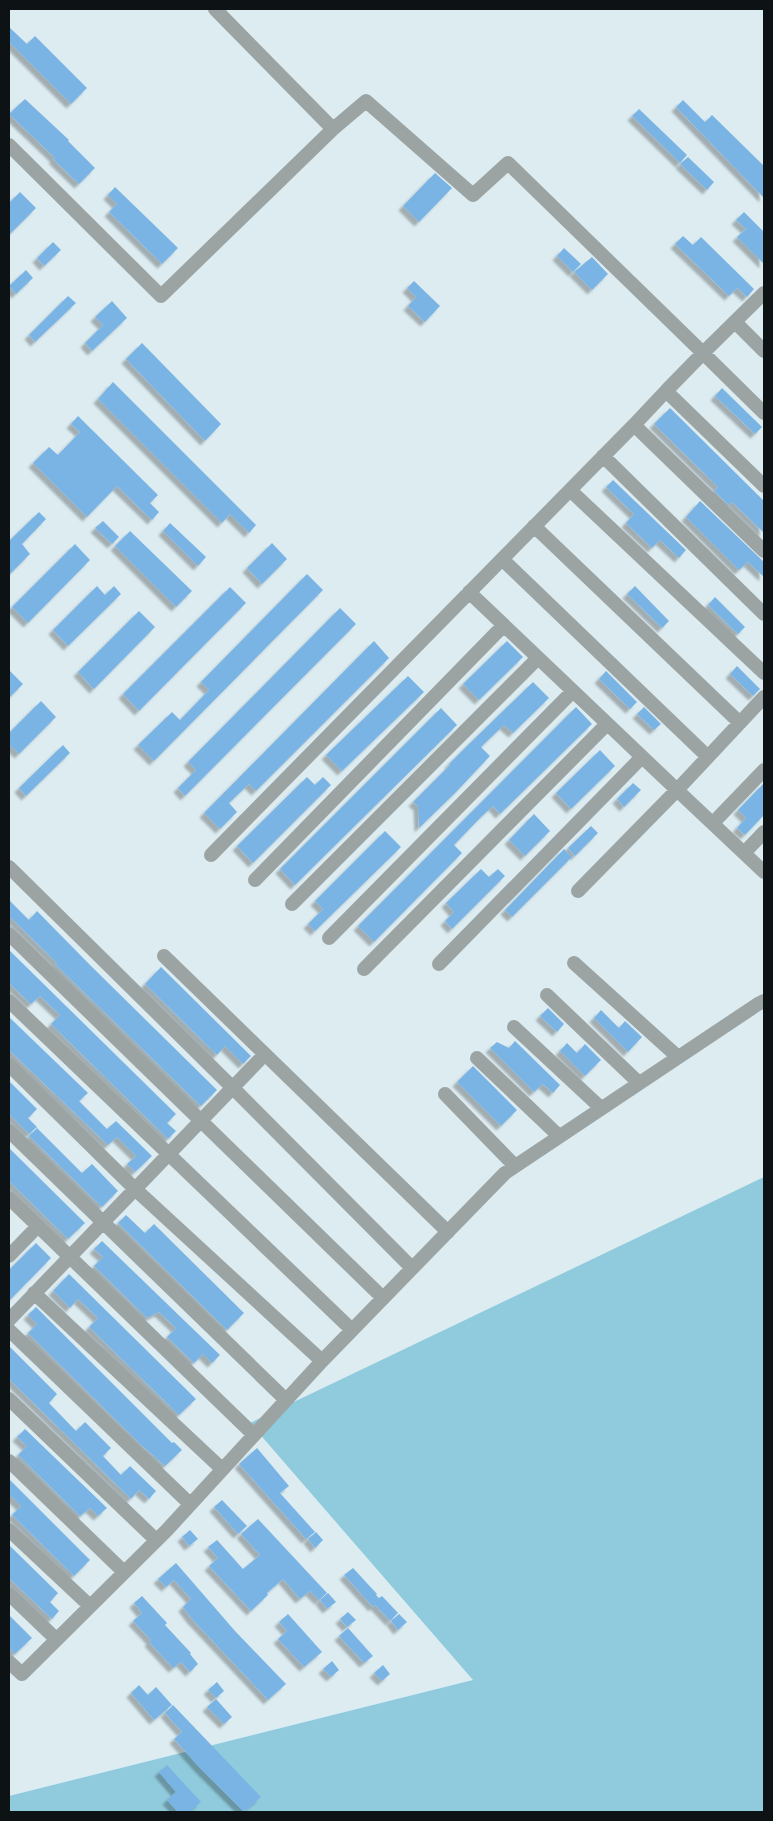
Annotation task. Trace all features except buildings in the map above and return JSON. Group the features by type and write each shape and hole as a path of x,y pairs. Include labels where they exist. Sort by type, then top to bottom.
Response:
{"street":[{"path":"215,9 333,129"},
{"path":"9,144 161,296 333,129 366,102 473,195 508,163 764,413"},
{"path":"211,855 764,293"},
{"path":"735,322 764,350"},
{"path":"666,391 764,486"},
{"path":"634,425 764,551"},
{"path":"603,456 764,614"},
{"path":"570,490 764,674"},
{"path":"534,526 740,723"},
{"path":"502,559 708,757"},
{"path":"469,592 764,872"},
{"path":"255,880 504,626"},
{"path":"292,904 538,658"},
{"path":"329,938 573,692"},
{"path":"578,890 677,790 764,698"},
{"path":"364,969 608,724"},
{"path":"439,964 642,756"},
{"path":"713,823 764,770"},
{"path":"744,853 764,832"},
{"path":"9,867 412,1268"},
{"path":"9,934 383,1298"},
{"path":"164,956 448,1232"},
{"path":"574,963 678,1057"},
{"path":"547,995 639,1083"},
{"path":"9,1001 352,1330"},
{"path":"9,1662 22,1674 156,1540 322,1361 505,1173 764,1001"},
{"path":"514,1027 602,1108"},
{"path":"9,1320 265,1054"},
{"path":"478,1058 560,1136"},
{"path":"9,1065 136,1188 322,1361"},
{"path":"444,1094 515,1166"},
{"path":"9,1131 286,1400"},
{"path":"9,1198 254,1434"},
{"path":"9,1256 37,1226"},
{"path":"34,1293 222,1469"},
{"path":"9,1330 190,1504"},
{"path":"9,1399 156,1540"},
{"path":"9,1461 124,1572"},
{"path":"9,1530 90,1606"},
{"path":"9,1594 56,1639"}],"shaded area":[{"path":"764,1177 764,1812 9,1812 9,1796 473,1680 250,1423"}]}
